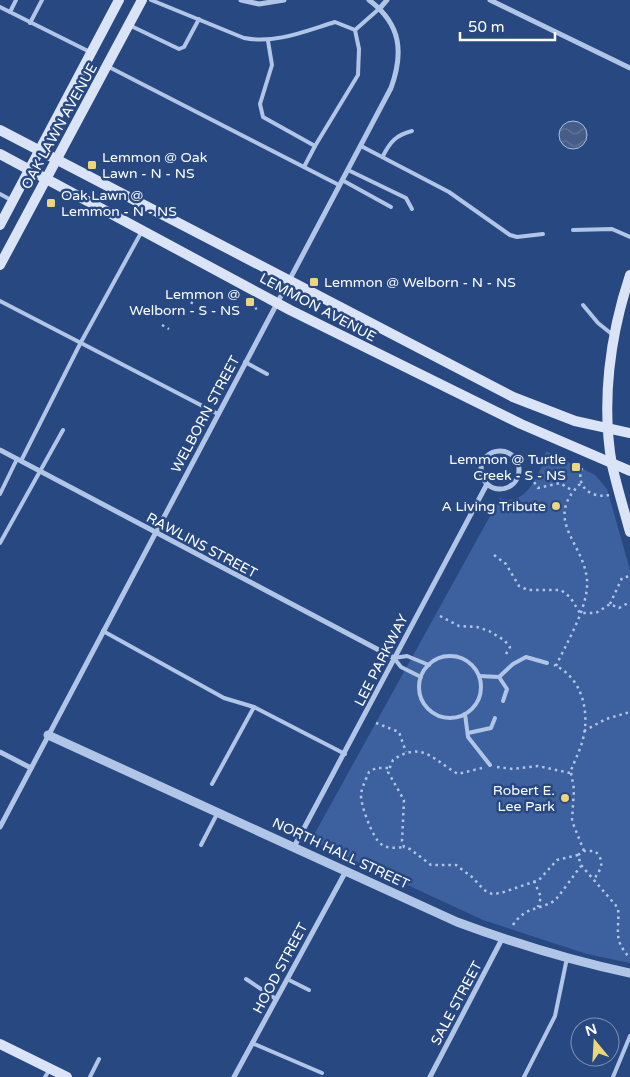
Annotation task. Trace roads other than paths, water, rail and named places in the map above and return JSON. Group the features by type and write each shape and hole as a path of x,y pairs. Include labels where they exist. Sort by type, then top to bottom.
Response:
{"main road":[{"name":"OAK LAWN AVENUE","path":"0,226 119,0"},
{"name":"OAK LAWN AVENUE","path":"0,266 142,0"},
{"name":"LEMMON AVENUE","path":"0,130 513,397 574,421 630,433"},
{"name":"LEMMON AVENUE","path":"0,154 277,302 520,424 630,471"},
{"path":"630,275 614,336 609,387 609,429 612,463 630,532"},
{"path":"0,1044 47,1073 66,1077"}],"street":[{"path":"241,0 260,4 284,0"},
{"path":"369,0 380,8 387,0"},
{"path":"490,0 500,7 630,68"},
{"name":"WELBORN STREET","path":"0,826 391,88 399,60 395,33 388,18 380,8"},
{"name":"RAWLINS STREET","path":"0,450 394,658"},
{"path":"498,452 512,456 518,464 519,471 515,482 504,489 498,489 487,484 482,472 484,460 498,452"},
{"name":"LEE PARKWAY","path":"294,847 487,484"},
{"name":"NORTH HALL STREET","path":"48,735 457,922 502,939 567,958 630,973"},
{"path":"0,752 31,768"},
{"name":"HOOD STREET","path":"234,1077 346,870"},
{"name":"SALE STREET","path":"430,1077 502,939"}],"lane":[{"path":"10,12 16,0"},
{"path":"30,23 42,0"},
{"path":"151,0 244,38 268,41 335,22 355,30"},
{"path":"500,7 504,0"},
{"path":"0,7 91,52"},
{"path":"355,30 380,8"},
{"path":"129,25 178,49 184,47 198,19"},
{"path":"304,167 358,75 359,49 355,30"},
{"path":"268,41 272,65 260,104 262,117 315,146"},
{"path":"107,66 304,167 391,207"},
{"path":"383,156 388,144 395,138 412,131"},
{"path":"361,146 450,192 510,235 517,237 543,234"},
{"path":"348,170 406,198 412,209"},
{"path":"0,194 13,201"},
{"path":"574,230 612,229 630,237"},
{"path":"0,494 142,231"},
{"path":"0,301 218,414"},
{"path":"583,305 598,323 614,336"},
{"path":"245,362 267,374"},
{"path":"0,543 63,430"},
{"path":"103,631 224,698 254,706 345,754"},
{"path":"421,677 401,667 394,658 407,656 429,665"},
{"path":"457,657 471,664 479,676 480,698 472,710 466,714 444,718 430,711 422,699 420,692 421,677 429,665 442,658 457,657"},
{"path":"479,676 499,677 513,664 526,657 547,663"},
{"path":"499,677 507,689 502,702"},
{"path":"212,784 254,706"},
{"path":"466,714 468,733 490,765"},
{"path":"468,733 491,728 495,718"},
{"path":"201,845 218,812"},
{"path":"524,1077 554,1016 567,958"},
{"path":"246,979 276,1000"},
{"path":"287,979 309,990"},
{"path":"613,1077 630,1036"},
{"path":"252,1043 322,1073"},
{"path":"90,1077 98,1059"}],"water":[{"path":"573,121 583,125 587,135 583,145 573,149 563,145 559,135 563,125"}],"place":[{"name":"Lemmon @ Oak Lawn - N - NS","path":"92,165"},
{"name":"Oak Lawn @ Lemmon - N - NS","path":"51,203"},
{"name":"Lemmon @ Welborn - N - NS","path":"314,282"},
{"name":"Lemmon @ Welborn - S - NS","path":"250,302"},
{"name":"Lemmon @ Turtle Creek - S - NS","path":"576,467"},
{"name":"A Living Tribute","path":"556,506"},
{"name":"Robert E. Lee Park","path":"565,798"}]}
